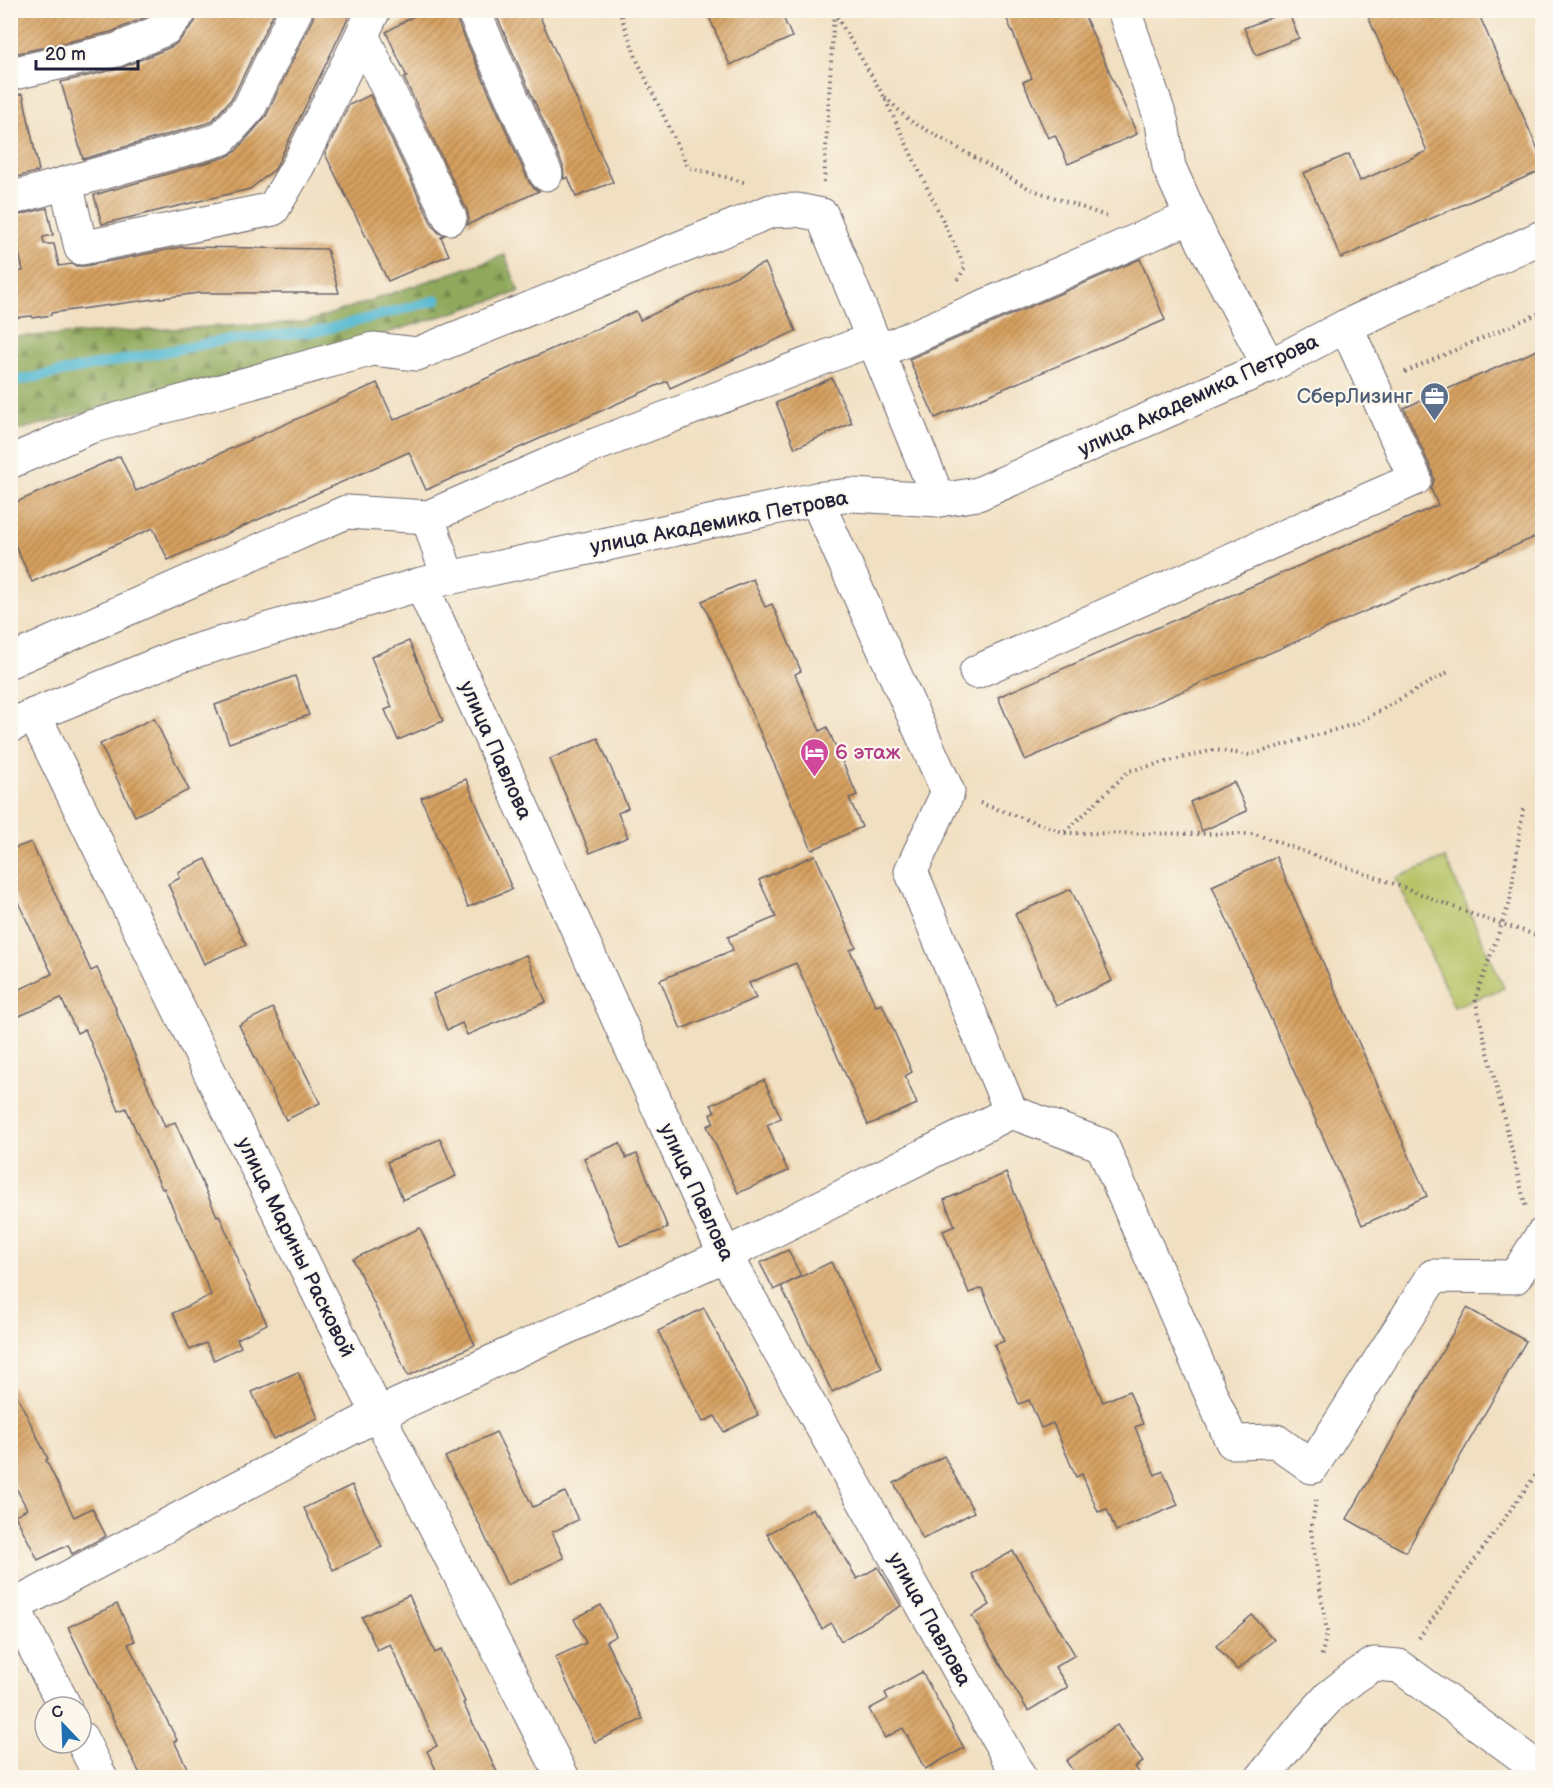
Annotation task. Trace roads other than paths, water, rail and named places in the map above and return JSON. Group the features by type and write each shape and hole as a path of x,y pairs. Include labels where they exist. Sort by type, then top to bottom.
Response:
{"street":[{"path":"10,74 117,50 165,29 181,10"},
{"path":"10,199 221,139 249,108 296,10"},
{"path":"473,10 546,174"},
{"path":"1124,10 1162,123 1169,167 1191,217 1269,366"},
{"path":"66,183 81,248 273,209 298,166 368,22"},
{"path":"368,22 450,218"},
{"path":"10,462 90,427 373,349 417,354 771,211 797,210 822,215 939,500"},
{"path":"10,661 346,512 428,517 577,452 875,346 933,328 1191,217"},
{"name":"улица Академика Петрова","path":"22,721 178,656 434,581 816,499 852,495 939,500 978,494 1269,366 1346,326 1542,237"},
{"path":"976,672 1415,479 1346,326"},
{"path":"816,499 948,792 911,871 1011,1112"},
{"name":"улица Павлова","path":"428,517 434,581 725,1255 1020,1778"},
{"name":"улица Марины Расковой","path":"22,721 563,1778"},
{"path":"59,1695 12,1605 378,1414 725,1255 1011,1112 1102,1145 1232,1442 1276,1441 1312,1467 1433,1276 1515,1277 1539,1241"},
{"path":"1262,1778 1329,1697 1374,1664 1399,1666 1542,1771"},
{"path":"90,1755 101,1778"}],"waterway":[{"path":"10,382 225,340 320,331 437,300"}],"place":[{"name":"СберЛизинг","path":"1434,422"},
{"name":"6 этаж","path":"814,778"}]}
